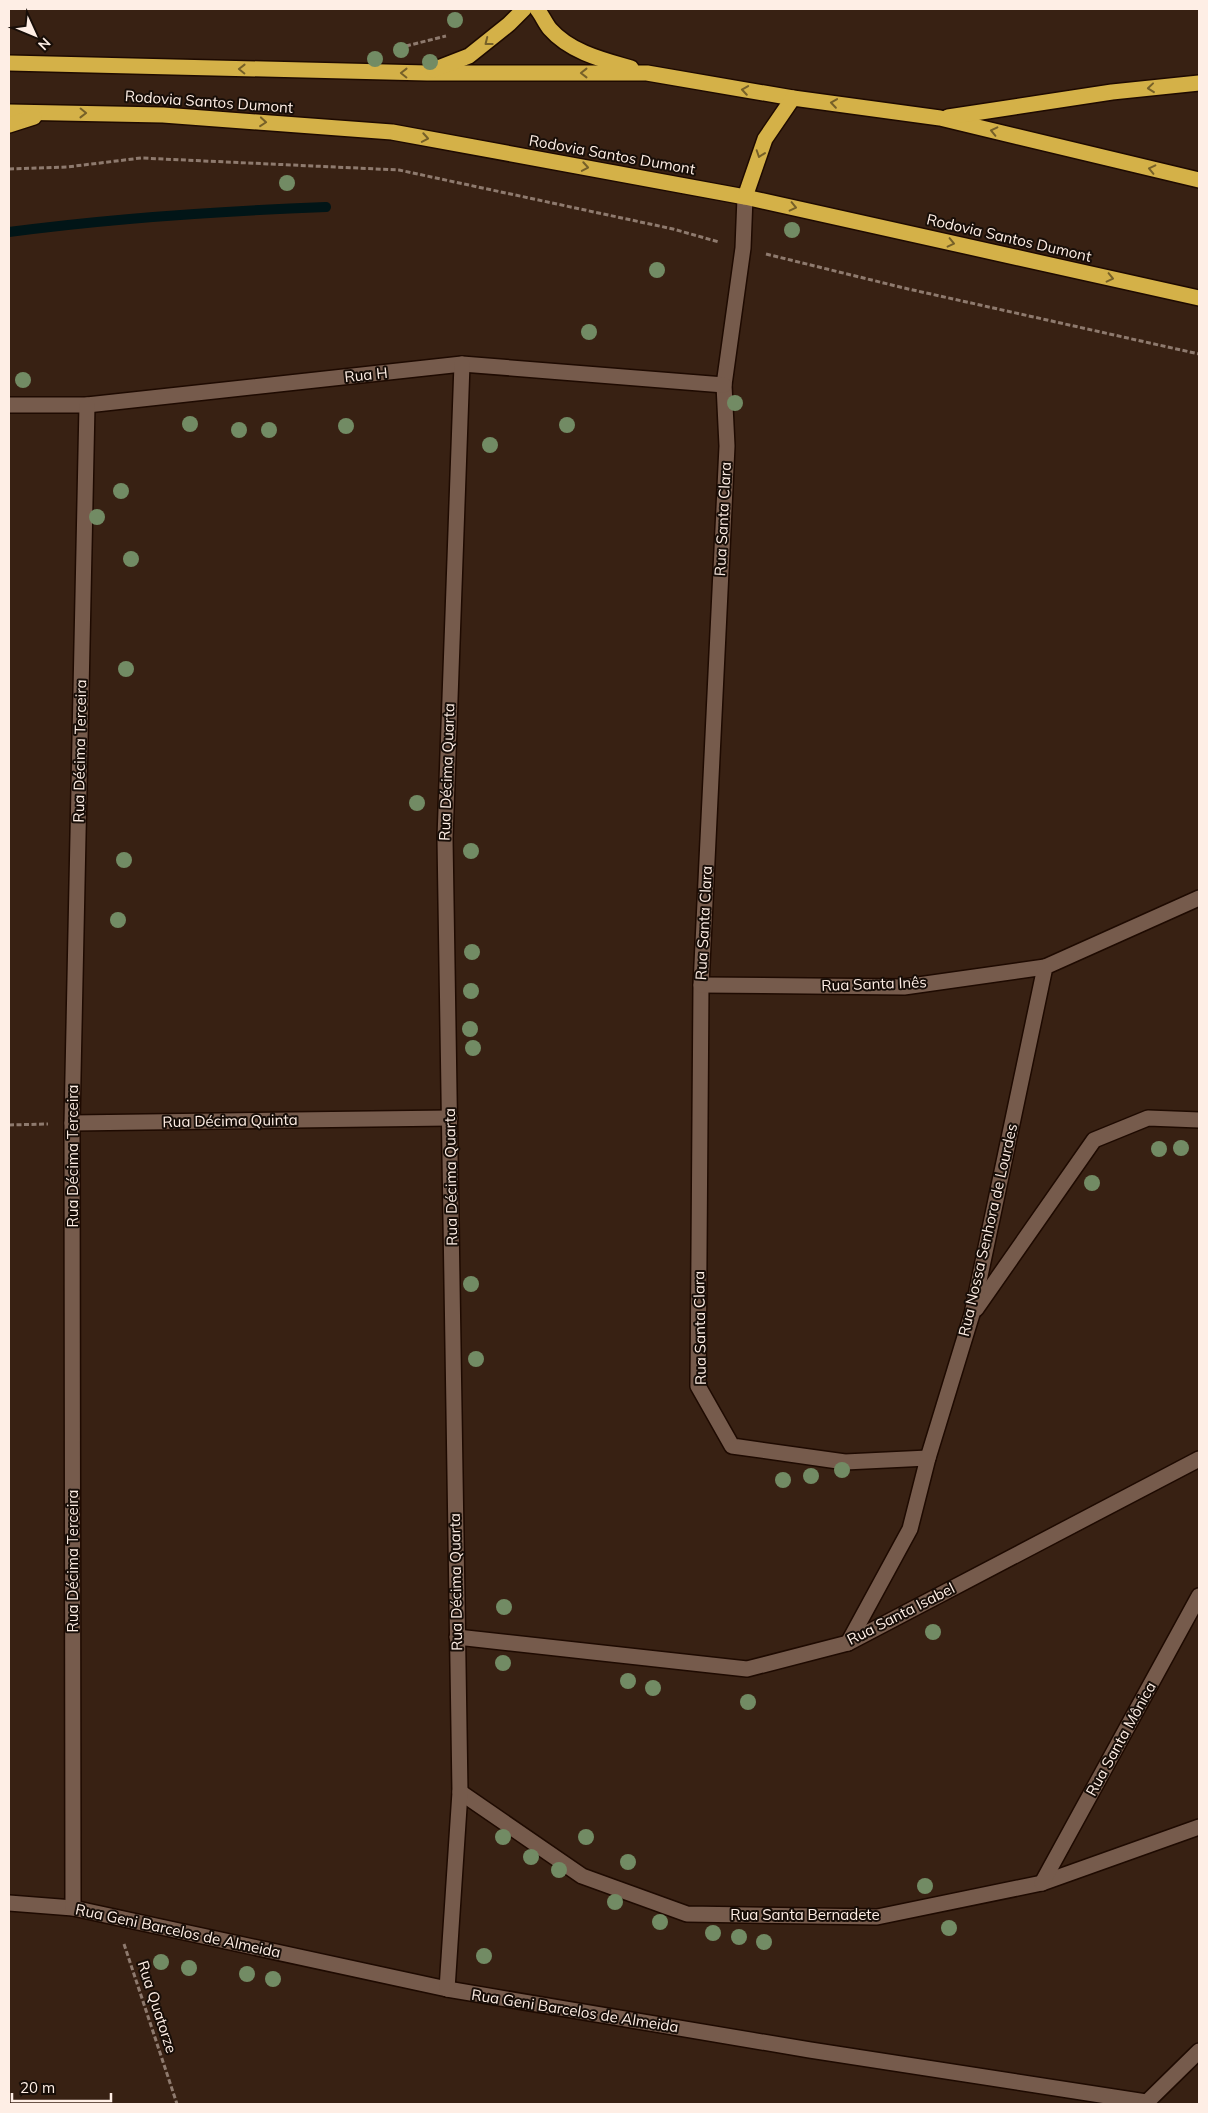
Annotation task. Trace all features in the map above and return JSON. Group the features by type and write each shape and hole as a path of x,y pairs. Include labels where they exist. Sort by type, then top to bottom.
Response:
{"highway":[{"path":"426,73 469,56 509,24 524,9"},
{"path":"537,9 550,28 561,39 579,50 647,73"},
{"name":"Rodovia Santos Dumont","path":"9,63 426,73 647,73 793,98 940,118 1199,180"},
{"path":"940,118 1112,92 1199,83"},
{"path":"745,197 766,138 793,98"},
{"name":"Rodovia Santos Dumont","path":"9,112 163,114 392,132 745,197 1199,298"},
{"path":"9,125 52,112"}],"street":[{"name":"Rua Santa Clara","path":"745,197 743,248 724,385 726,456 701,985 698,1386 732,1446 846,1462 928,1458"},
{"name":"Rua H","path":"9,405 87,405 462,364 724,385"},
{"name":"Rua Décima Quarta","path":"447,1989 460,1792 445,838 462,364"},
{"name":"Rua Décima Terceira","path":"73,1908 72,1123 87,405"},
{"path":"1045,967 1199,898"},
{"name":"Rua Santa Inês","path":"701,985 904,987 1045,967"},
{"name":"Rua Nossa Senhora de Lourdes","path":"848,1643 910,1529 928,1458 972,1314 1045,967"},
{"name":"Rua Décima Quinta","path":"72,1123 450,1118"},
{"path":"972,1314 1094,1140 1148,1118 1199,1120"},
{"name":"Rua Santa Isabel","path":"457,1637 747,1669 848,1643 1199,1459"},
{"name":"Rua Santa Mônica","path":"1042,1882 1193,1618 1199,1596"},
{"name":"Rua Santa Bernadete","path":"460,1792 582,1876 687,1914 878,1917 1042,1882 1199,1826"},
{"name":"Rua Geni Barcelos de Almeida","path":"9,1903 73,1908 447,1989 810,2050 1145,2103"},
{"path":"1145,2103 1199,2051"}],"path":[{"path":"9,169 67,166 141,158 399,170 673,229 904,288 1199,354"},
{"path":"9,1125 72,1123"},
{"name":"Rua Quatorze","path":"115,1917 177,2104"}],"waterway":[{"path":"9,232 167,216 326,207"}]}
